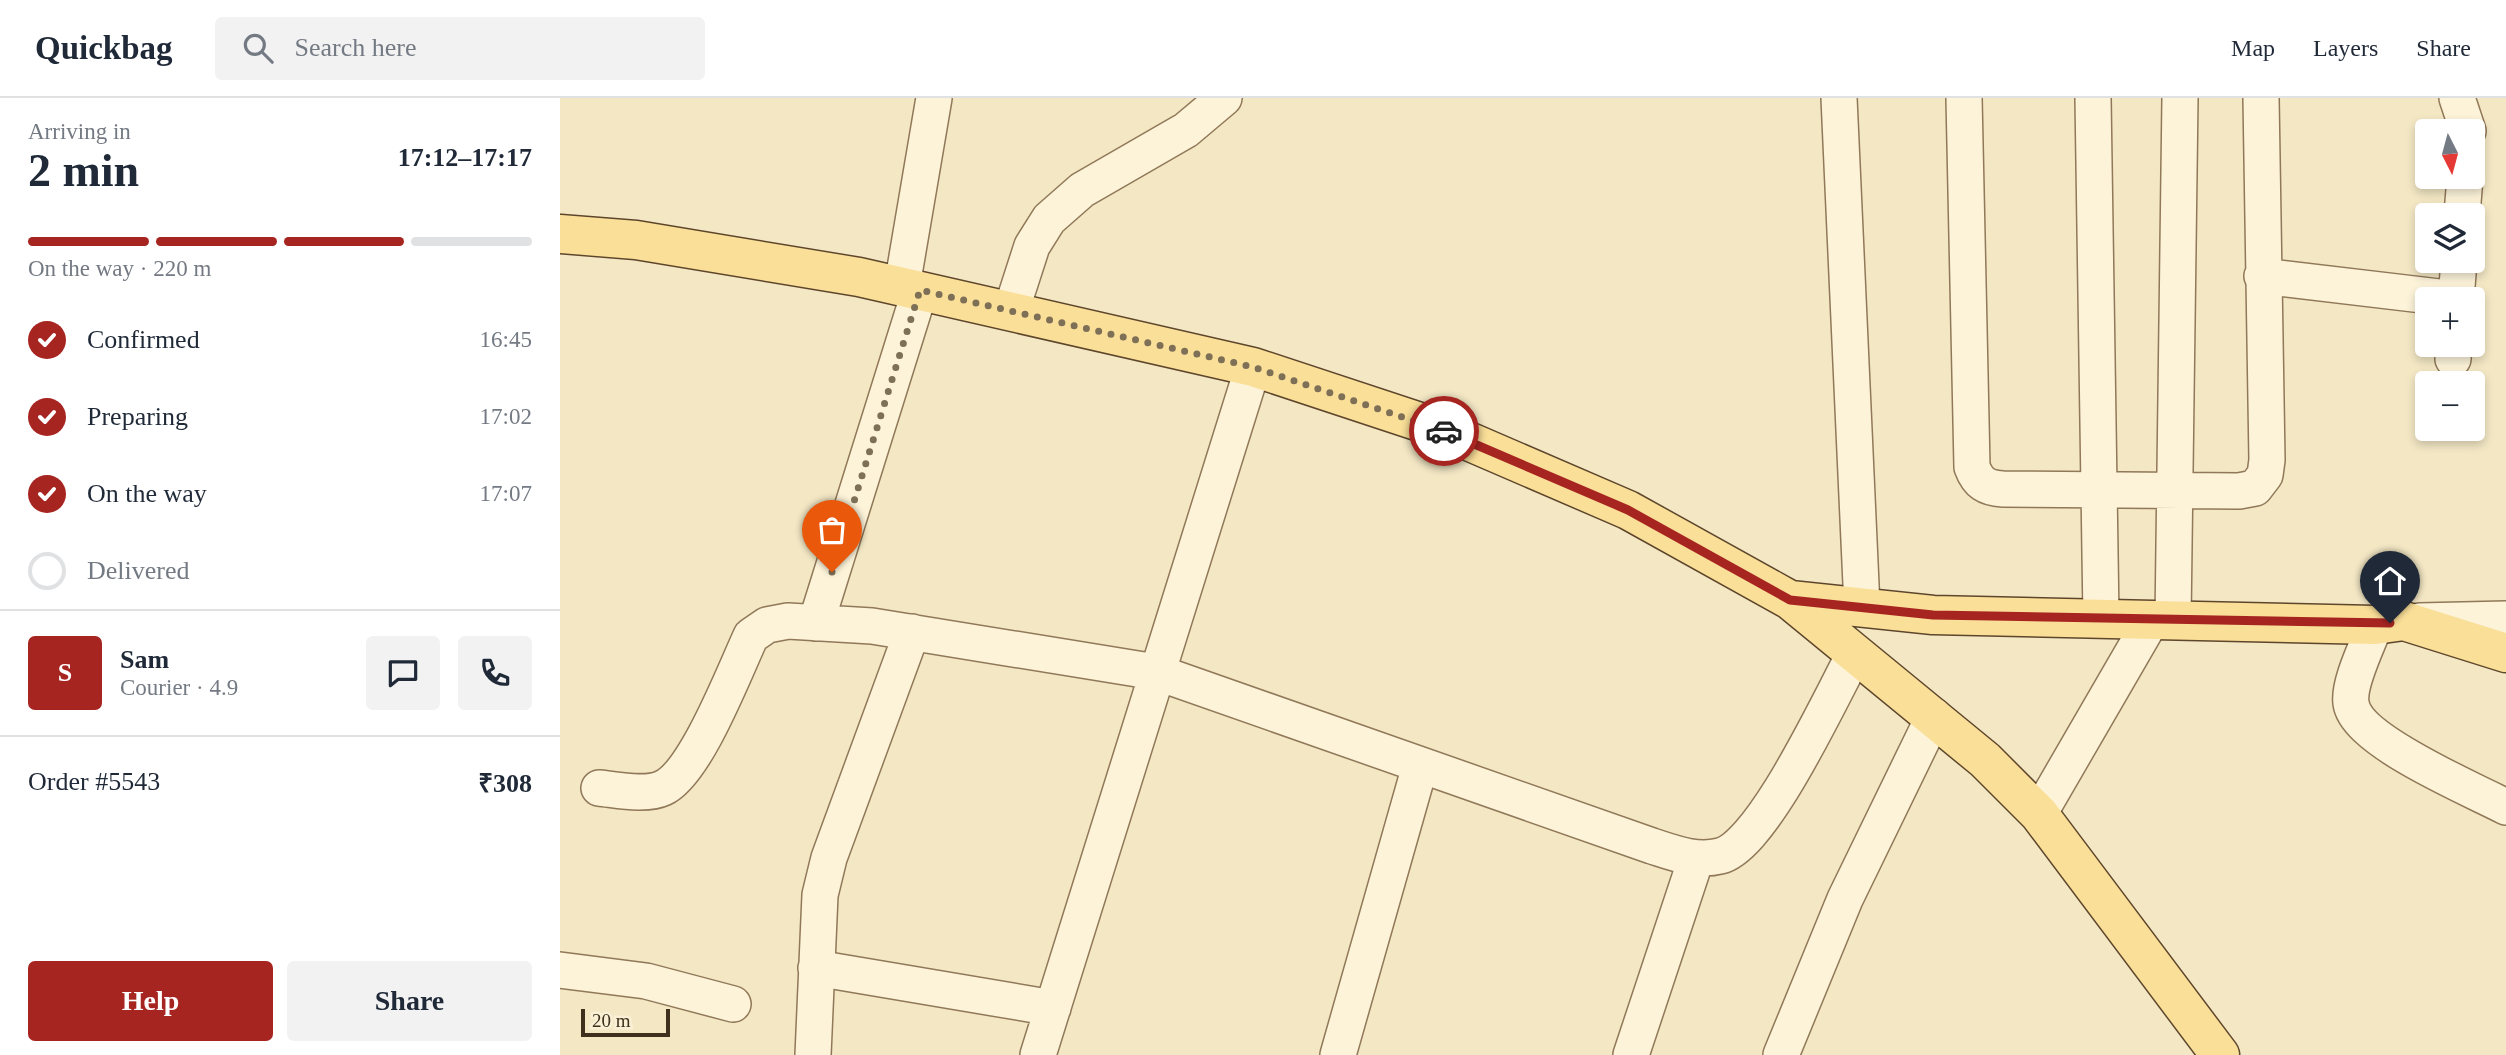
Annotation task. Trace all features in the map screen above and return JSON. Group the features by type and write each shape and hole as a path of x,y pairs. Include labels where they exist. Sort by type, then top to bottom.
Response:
{"main road":[{"path":"560,234 636,240 911,288 1253,367 1438,428 1628,510 1790,600 1985,760 2039,814 2220,1055"},
{"path":"1790,600 1933,615 2390,623 2506,653"}],"street":[{"path":"816,623 911,288 934,98"},
{"path":"1011,311 1032,246 1049,219 1082,190 1186,130 1224,98"},
{"path":"1839,98 1862,607"},
{"path":"1964,98 1972,467 1976,480 1990,488 2099,487 2239,491 2255,488 2265,475 2261,98"},
{"path":"2093,98 2101,618"},
{"path":"2039,814 2162,619 2174,490 2180,98"},
{"path":"2457,98 2464,119"},
{"path":"2262,276 2415,294"},
{"path":"1038,1055 1253,367"},
{"path":"2506,619 2390,623 2355,677 2351,703 2361,722 2384,744 2506,807"},
{"path":"599,788 635,792 663,789 681,774 696,752 751,636 767,625 788,621 912,632 1156,672 1420,766 1696,859 1721,856 1740,847 1763,821 1855,653"},
{"path":"813,1055 820,895 829,858 912,632"},
{"path":"1781,1055 1845,898 1934,716"},
{"path":"1338,1055 1420,766"},
{"path":"1631,1055 1696,859"},
{"path":"816,968 1053,1008"},
{"path":"560,970 646,981 733,1004"}],"way so far":[{"path":"832,572 920,290 1253,367 1444,431"}],"route":[{"path":"1444,431 1628,510 1790,600 1933,615 2375,625 2390,623"}]}
